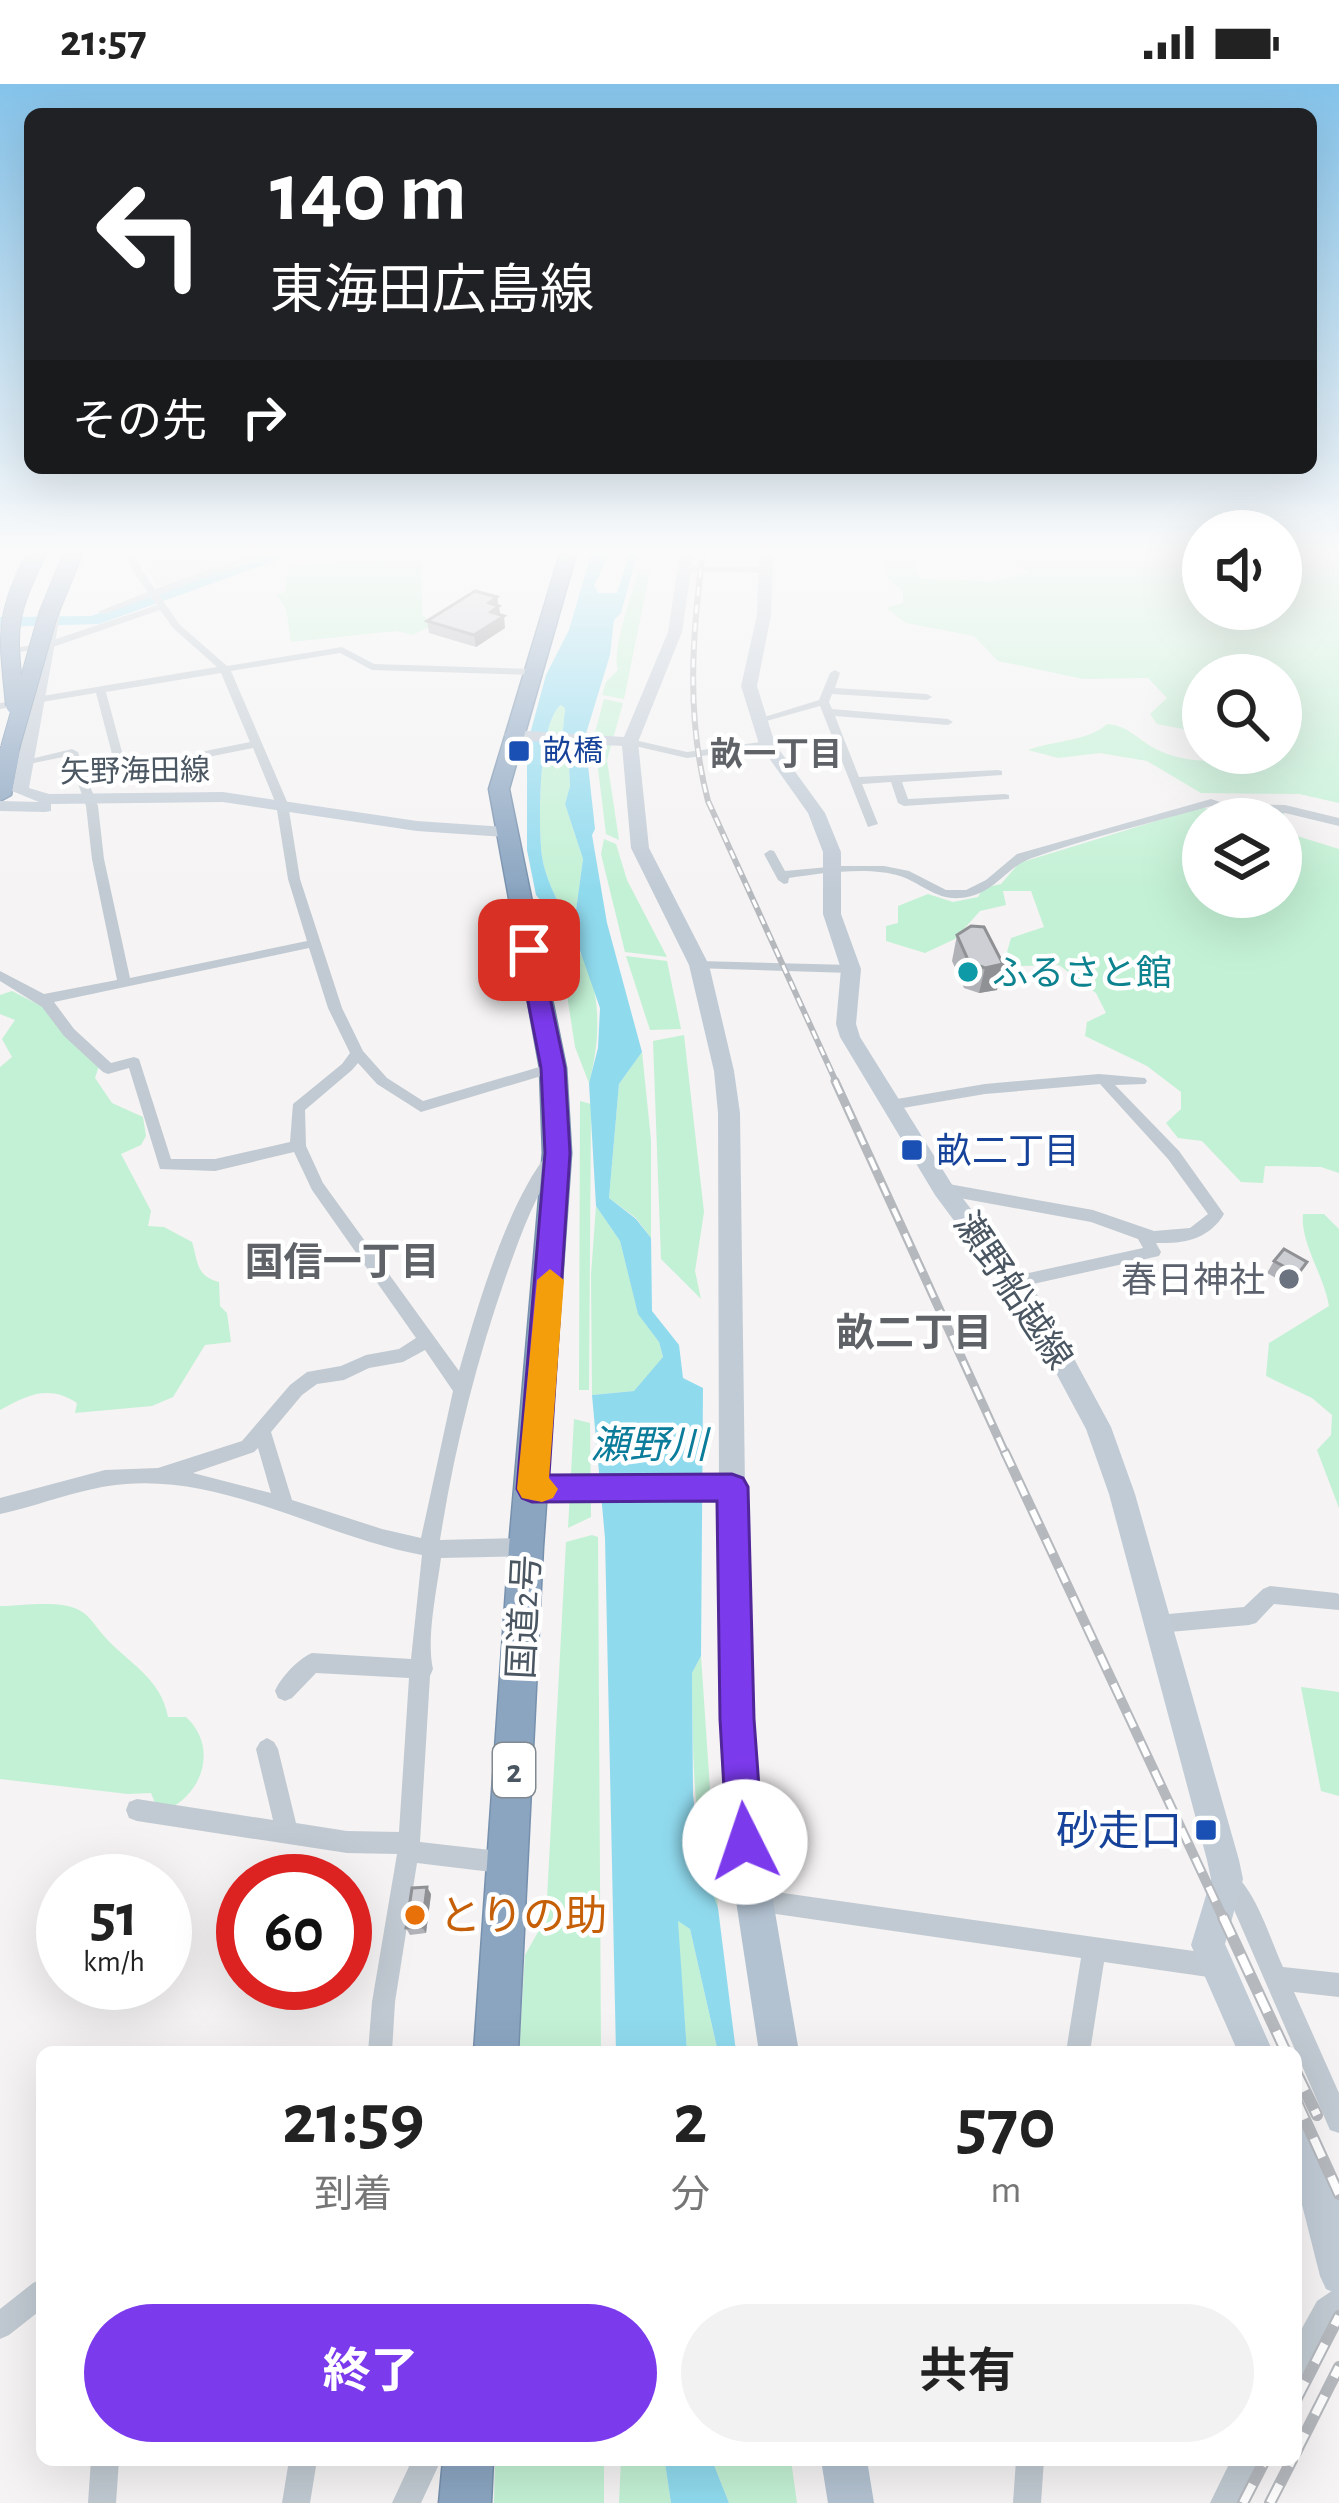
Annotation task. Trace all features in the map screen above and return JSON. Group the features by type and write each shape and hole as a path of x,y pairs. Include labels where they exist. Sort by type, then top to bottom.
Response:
{"highway":[{"path":"12,664 17,755"},
{"path":"28,664 30,693"},
{"path":"17,755 34,664"},
{"path":"5,799 37,664"},
{"name":"国道2号","path":"496,2046 526,1547 548,1489 557,1153 553,1068 499,790 519,736 534,664"},
{"path":"465,2503 468,2466"}],"main road":[{"path":"30,693 40,664"},
{"path":"662,664 623,741 643,859 699,965 729,1113 727,1487 737,1719 745,1842 778,2046"},
{"name":"瀬野船越線","path":"752,664 748,679 765,732 816,813 832,852 832,914 851,968 846,1024 943,1190 1015,1282 1068,1365 1097,1427 1158,1624 1227,1880"},
{"path":"519,736 623,741"},
{"name":"矢野海田線","path":"5,799 282,804 417,826 505,832"},
{"path":"548,1489 727,1487"},
{"path":"1227,1880 1208,1945 1253,2046"},
{"path":"1302,2166 1308,2197 1339,2276"},
{"path":"845,2466 850,2503"}],"street":[{"path":"219,664 282,804 294,880 335,1008 358,1053 382,1081 421,1107 553,1068"},
{"path":"0,706 30,693 100,689 251,664"},
{"path":"361,664 392,669 531,672"},
{"path":"835,673 828,702 872,824"},
{"path":"100,689 122,771"},
{"path":"623,741 687,754 765,732 828,702 927,698"},
{"path":"828,702 948,722"},
{"path":"81,779 257,744"},
{"path":"17,755 73,752 90,802 124,983"},
{"path":"855,781 998,773"},
{"path":"895,779 904,803 1005,797"},
{"path":"770,854 782,878 899,872 946,896 962,898 998,879 1021,857 1207,802 1277,808 1339,822"},
{"path":"42,999 315,943"},
{"path":"699,965 851,968"},
{"path":"0,975 58,1011 69,1034 86,1042 108,1069 134,1062 165,1165 215,1165 298,1146"},
{"path":"358,1053 298,1108 298,1146 317,1186 461,1388"},
{"path":"943,1190 1093,1216 1144,1235 1169,1238 1198,1232 1216,1214 1196,1181 1141,1118 1124,1109 1105,1081"},
{"path":"891,1106 985,1089 1140,1082"},
{"path":"381,2046 408,1847 423,1669 421,1616 445,1445 534,1181 557,1153"},
{"path":"1015,1282 1153,1252 1144,1235"},
{"path":"158,1476 248,1447 296,1390 313,1377 344,1373 366,1362 404,1354 426,1341"},
{"path":"262,1431 284,1505"},
{"path":"0,1506 46,1498 103,1478 158,1476 214,1485 431,1547 526,1547"},
{"path":"1158,1624 1249,1616 1270,1594 1336,1602"},
{"path":"285,1691 312,1663 423,1669"},
{"path":"267,1749 287,1833"},
{"path":"137,1810 508,1863"},
{"path":"1227,1880 1239,1895 1339,2121"},
{"path":"755,1900 1215,1966"},
{"path":"1079,2046 1094,1951"},
{"path":"1274,1978 1339,1985"},
{"path":"0,2326 36,2297"},
{"path":"1302,2355 1326,2309 1339,2299"},
{"path":"102,2503 105,2466"},
{"path":"296,2503 301,2466"},
{"path":"406,2503 425,2466"},
{"path":"1027,2503 1030,2466"},
{"path":"1223,2503 1243,2466"}],"green space":[{"path":"617,664 631,664 624,699 602,695 606,682 618,670"},
{"path":"1012,664 1182,664 1182,729 1157,724 1150,714 1167,698 1148,678 1083,679"},
{"path":"1302,664 1339,664 1339,803 1299,794 1201,793 1147,761 1100,753 1058,758 1028,750 1080,738 1107,724 1182,758 1182,774 1302,774"},
{"path":"604,699 623,703 607,760 619,840 606,834 594,736"},
{"path":"561,705 565,707 561,750 569,767 570,786 565,804 583,859 576,910 567,918 544,865 540,823 544,752 553,715"},
{"path":"1182,813 1182,918 1302,918 1302,838 1339,849 1339,1173 1321,1167 1265,1166 1263,1183 1241,1182 1202,1141 1178,1138 1166,1123 1181,1109 1181,1092 1147,1066 1085,1036 1087,1022 1106,1013 1096,993 1059,965 1022,966 1007,952 1011,938 1044,927 1031,891 1003,891 1006,905 980,911 955,939 925,953 886,941 886,926 898,923 898,906 928,894 953,902 978,897 983,888 1001,884 1019,863"},
{"path":"604,839 616,844 627,880 667,957 625,952 601,854"},
{"path":"556,923 583,958 591,977 597,1040 589,1083 575,1047"},
{"path":"626,956 667,961 681,1029 650,1030"},
{"path":"12,991 45,1008 99,1066 95,1078 112,1103 143,1117 146,1136 141,1145 121,1154 151,1211 148,1226 164,1227 192,1242 201,1271 219,1282 220,1306 227,1313 231,1342 205,1345 173,1397 152,1406 75,1413 77,1403 47,1393 0,1410 0,1067 12,1057 2,1039 15,1020 0,1014 0,995"},
{"path":"684,1035 704,1212 695,1271 701,1299 661,1259 653,1041"},
{"path":"642,1052 651,1140 651,1238 636,1218 609,1198 619,1084"},
{"path":"580,1101 591,1104 589,1390 579,1390"},
{"path":"596,1206 620,1241 638,1313 659,1342 663,1358 634,1391 592,1395 591,1275"},
{"path":"1303,1214 1324,1214 1339,1229 1339,1508 1317,1450 1331,1435 1332,1415 1312,1398 1266,1376 1269,1343 1329,1306 1305,1236"},
{"path":"574,1419 590,1423 591,1517 568,1528"},
{"path":"598,1537 601,2046 519,2046 525,1955 546,1918 566,1542"},
{"path":"59,1605 82,1611 151,1681 168,1717 186,1717 196,1728 204,1754 198,1780 180,1802 167,1810 155,1803 151,1793 0,1779 0,1606"},
{"path":"701,1656 718,1908 695,1792 692,1673"},
{"path":"1301,1687 1339,1692 1339,1796 1321,1791"},
{"path":"677,1920 690,1929 717,2046 687,2046"},
{"path":"495,2466 604,2466 604,2503 494,2503"},
{"path":"621,2466 665,2466 671,2503 619,2503"},
{"path":"714,2466 792,2466 797,2503 729,2503"}],"water":[{"name":"瀬野川","path":"552,664 607,664 585,737 592,835 607,923 642,1052 619,1084 609,1198 651,1238 652,1311 679,1345 683,1378 703,1388 701,1656 692,1673 693,1795 700,1856 718,1908 735,2046 717,2046 690,1929 678,1921 687,2046 616,2046 605,1538 592,1395 634,1391 663,1357 659,1342 638,1314 620,1241 596,1206 589,1083 598,1048 600,1008 577,942 536,895 527,850 527,745","holes":["561,705 565,708 561,750 569,767 565,804 583,859 576,910 567,918 544,865 540,823 544,752 553,715"]},
{"path":"665,2466 714,2466 729,2503 671,2503"}],"building":[{"path":"971,926 984,927 1003,964 985,968 969,962 957,935"},
{"path":"1284,1249 1307,1262 1298,1274 1274,1261"},
{"path":"427,1887 422,1927 406,1928 412,1888"}],"railway":[{"path":"694,664 696,738 708,801 837,1084"},
{"path":"835,1081 1006,1455"},
{"path":"1005,1452 1224,1920"},
{"path":"1223,1917 1283,2046"},
{"path":"1302,2084 1317,2115"},
{"path":"1302,2113 1339,2194"},
{"path":"1302,2388 1339,2316"},
{"path":"1302,2440 1339,2367"},
{"path":"1243,2503 1262,2466"},
{"path":"1270,2503 1289,2466"}],"slow traffic":[{"path":"542,1489 532,1489 550,1280"}],"place":[{"name":"畝橋","path":"519,751"},
{"name":"ふるさと館","path":"968,972"},
{"name":"畝二丁目","path":"912,1150"},
{"name":"春日神社","path":"1289,1279"},
{"name":"砂走口","path":"1206,1830"},
{"name":"とりの助","path":"415,1915"}],"district":[{"name":"畝一丁目","path":"776,753"},
{"name":"国信一丁目","path":"342,1261"},
{"name":"畝二丁目","path":"914,1332"}],"route":[{"path":"529,950 553,1068 557,1153 532,1489 732,1487 745,1842"}]}
